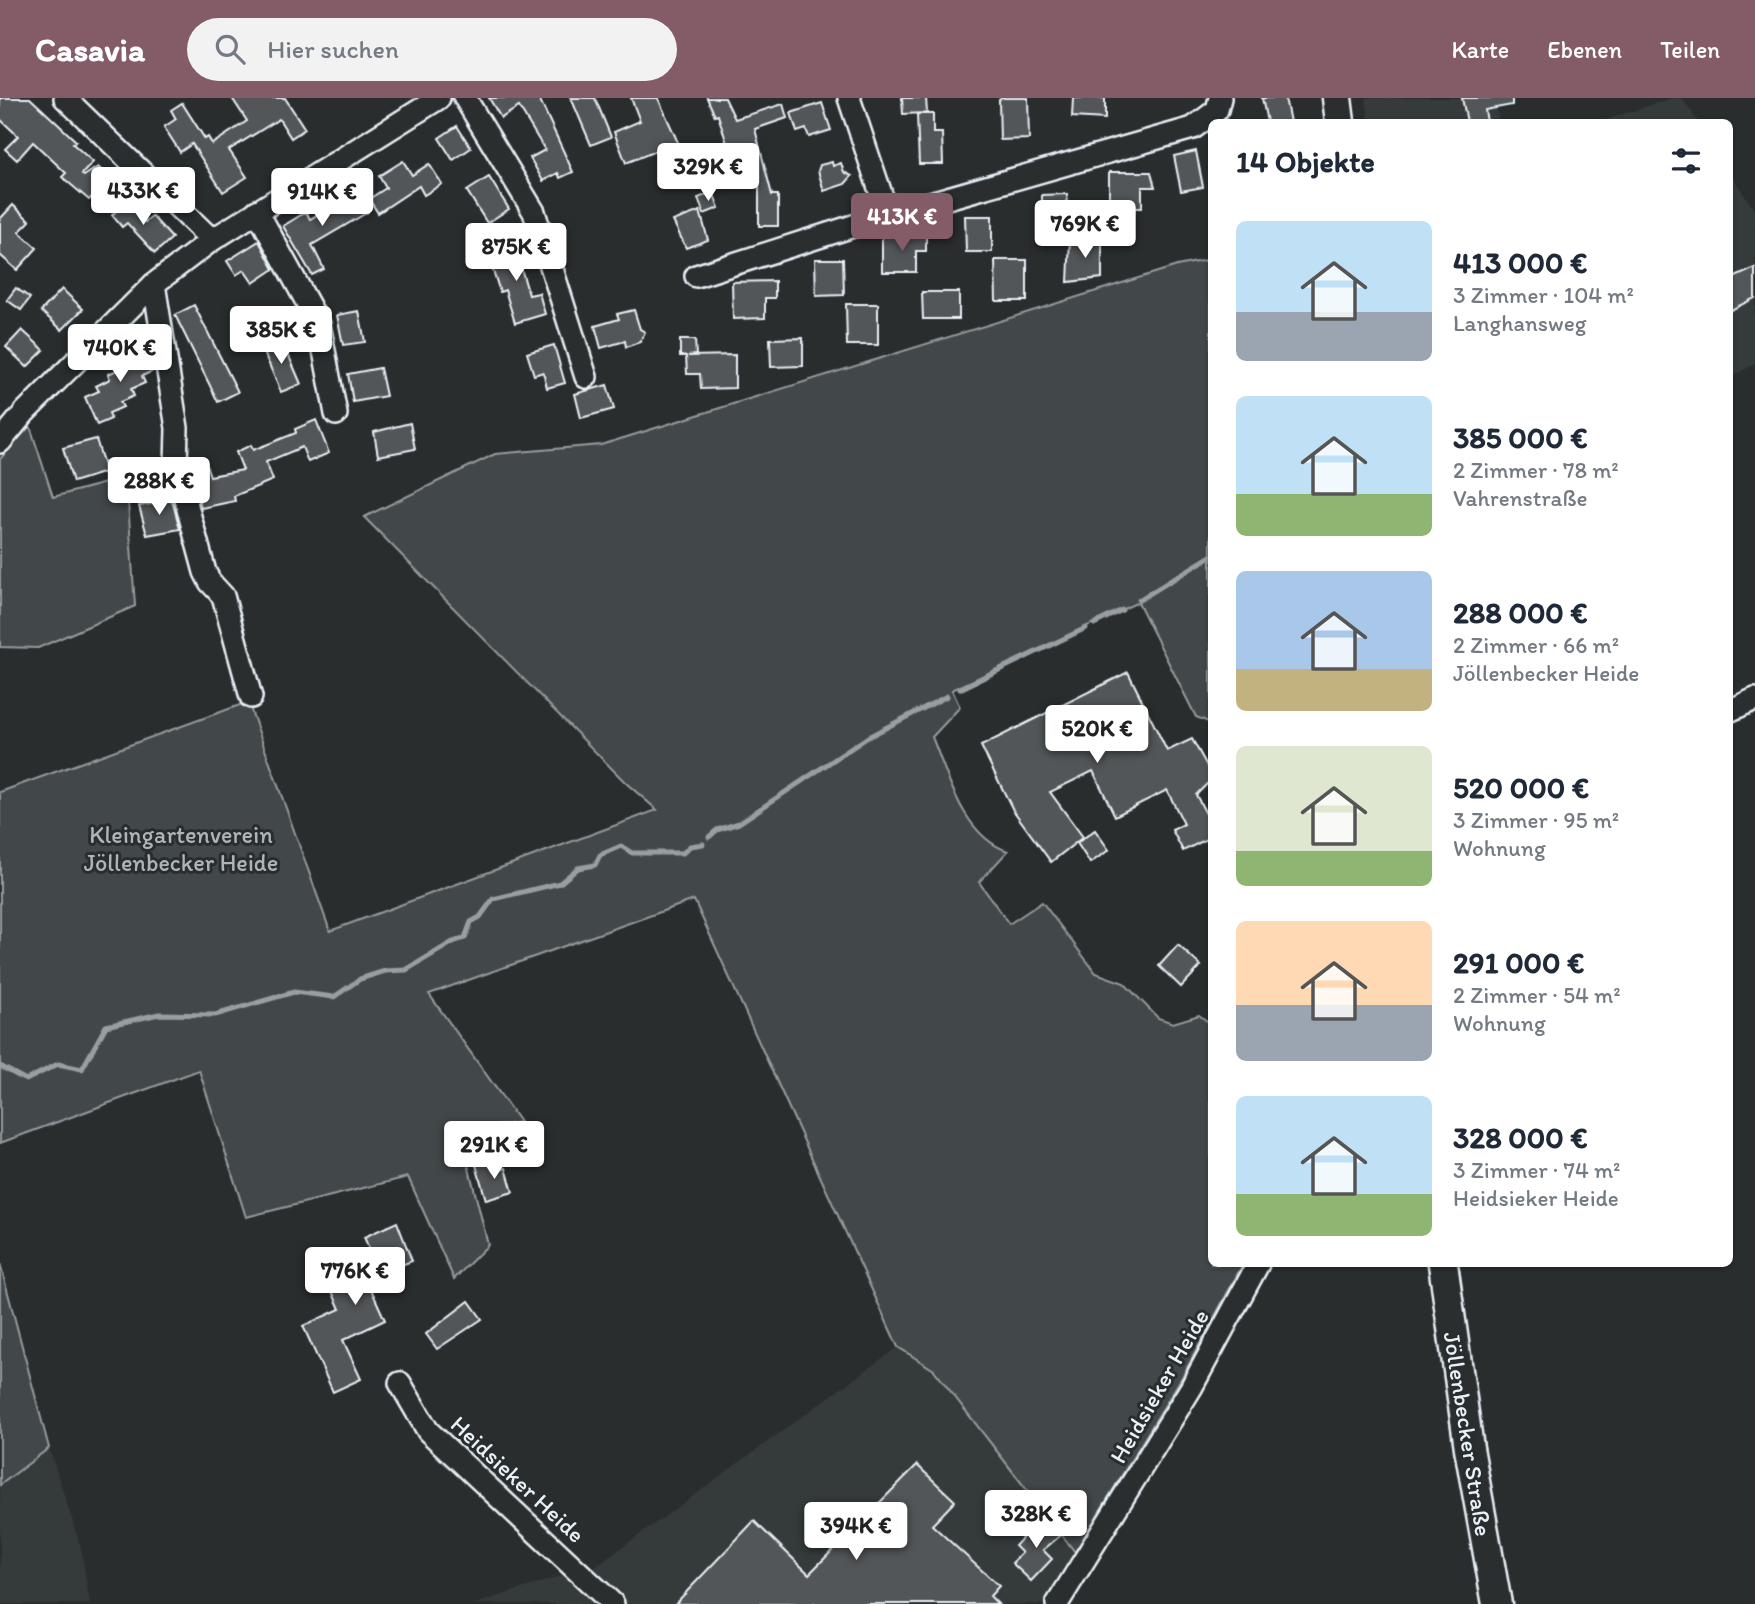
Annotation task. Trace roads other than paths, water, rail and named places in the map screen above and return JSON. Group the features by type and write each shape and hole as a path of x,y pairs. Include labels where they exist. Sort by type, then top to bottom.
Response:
{"main road":[{"path":"1337,98 1340,119"},
{"name":"Jöllenbecker Straße","path":"1443,1267 1467,1436 1497,1604"}],"street":[{"path":"65,98 212,240"},
{"path":"0,442 25,412 154,284 212,240 439,98"},
{"path":"465,98 534,212 586,377"},
{"path":"849,98 888,215"},
{"path":"696,276 888,215 1193,128 1219,104"},
{"path":"257,211 319,324 336,414"},
{"path":"154,284 177,428 176,465 205,572 223,596 251,697"},
{"path":"1733,709 1755,699"},
{"name":"Heidsieker Heide","path":"1057,1604 1191,1388 1256,1267"},
{"name":"Heidsieker Heide","path":"400,1383 428,1431 613,1604"}],"waterway":[{"path":"1139,600 1208,558"},
{"path":"1094,624 1122,610"},
{"path":"960,689 1086,628"},
{"path":"709,837 717,830 739,823 868,737 947,696"},
{"path":"0,1066 26,1080 58,1064 82,1069 106,1026 159,1014 215,1015 294,992 334,997 360,979 385,971 406,970 453,942 465,938 471,922 480,917 493,899 560,883 578,868 595,865 600,855 621,846 632,853 683,853 690,846 703,844"}],"park label":[{"name":"Kleingartenverein Jöllenbecker Heide","path":"181,848"}]}
